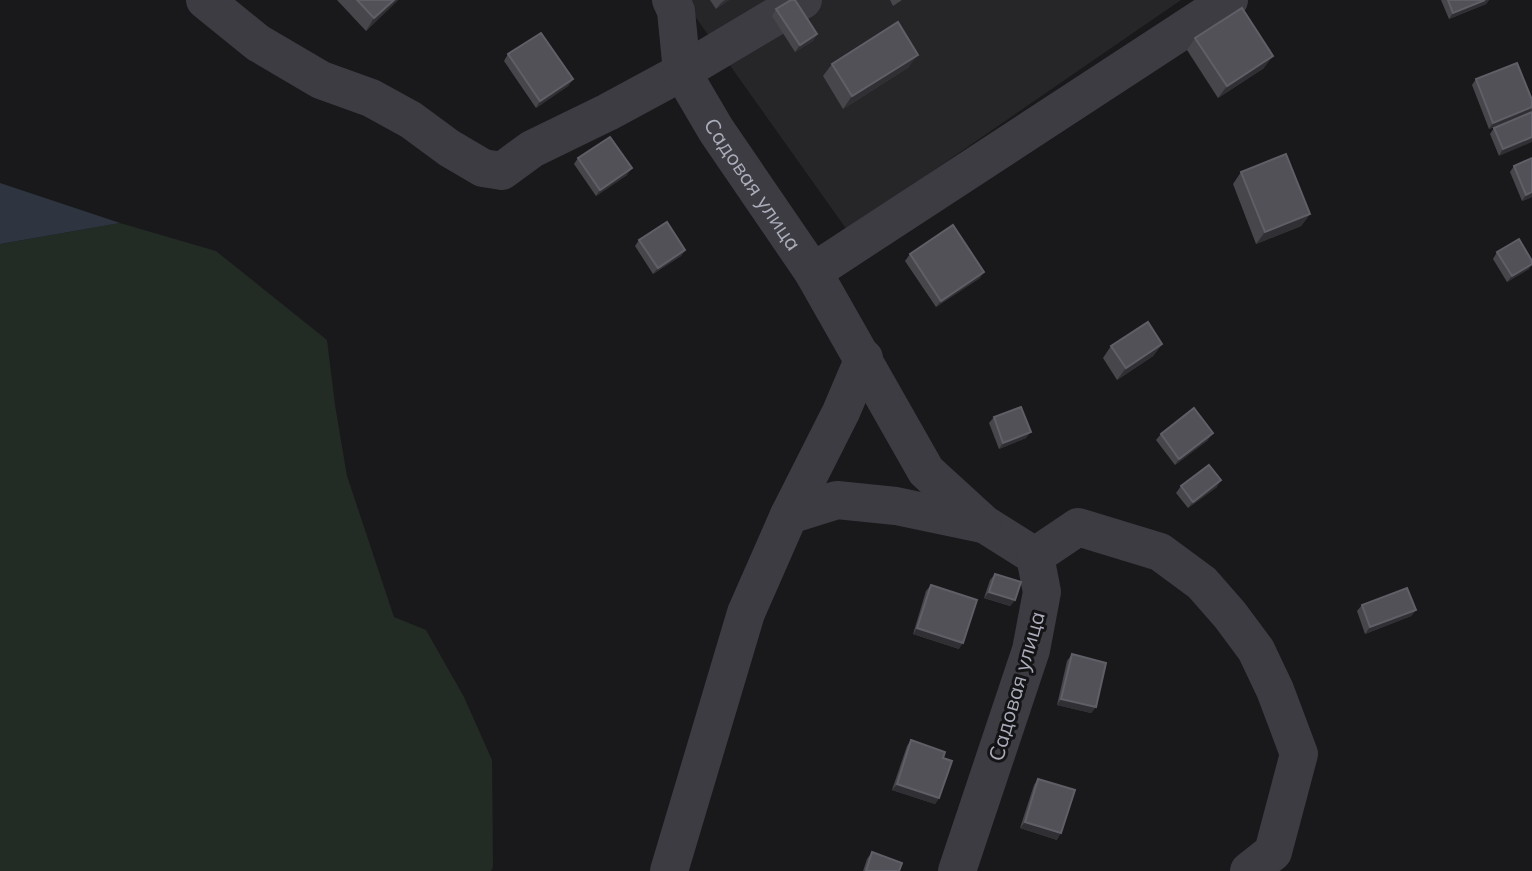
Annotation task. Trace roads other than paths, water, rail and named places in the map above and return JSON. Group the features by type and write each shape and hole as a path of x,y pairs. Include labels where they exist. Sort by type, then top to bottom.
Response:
{"street":[{"path":"205,0 258,43 321,80 370,98 411,120 449,148 483,168 502,171 532,149 682,72 803,0"},
{"name":"Садовая улица","path":"671,0 676,10 682,72 716,130 813,272 926,471 984,524 1035,556 1042,593 1031,650 957,871"},
{"path":"813,272 1229,0"},
{"path":"669,871 746,613 789,515 841,412 864,358"},
{"name":"Садовая улица","path":"789,515 837,500 897,506 984,524"},
{"path":"1035,556 1077,527 1160,552 1202,583 1256,650 1275,690 1299,754 1273,852 1248,871"}],"water":[{"path":"0,183 120,223 0,244"}]}
